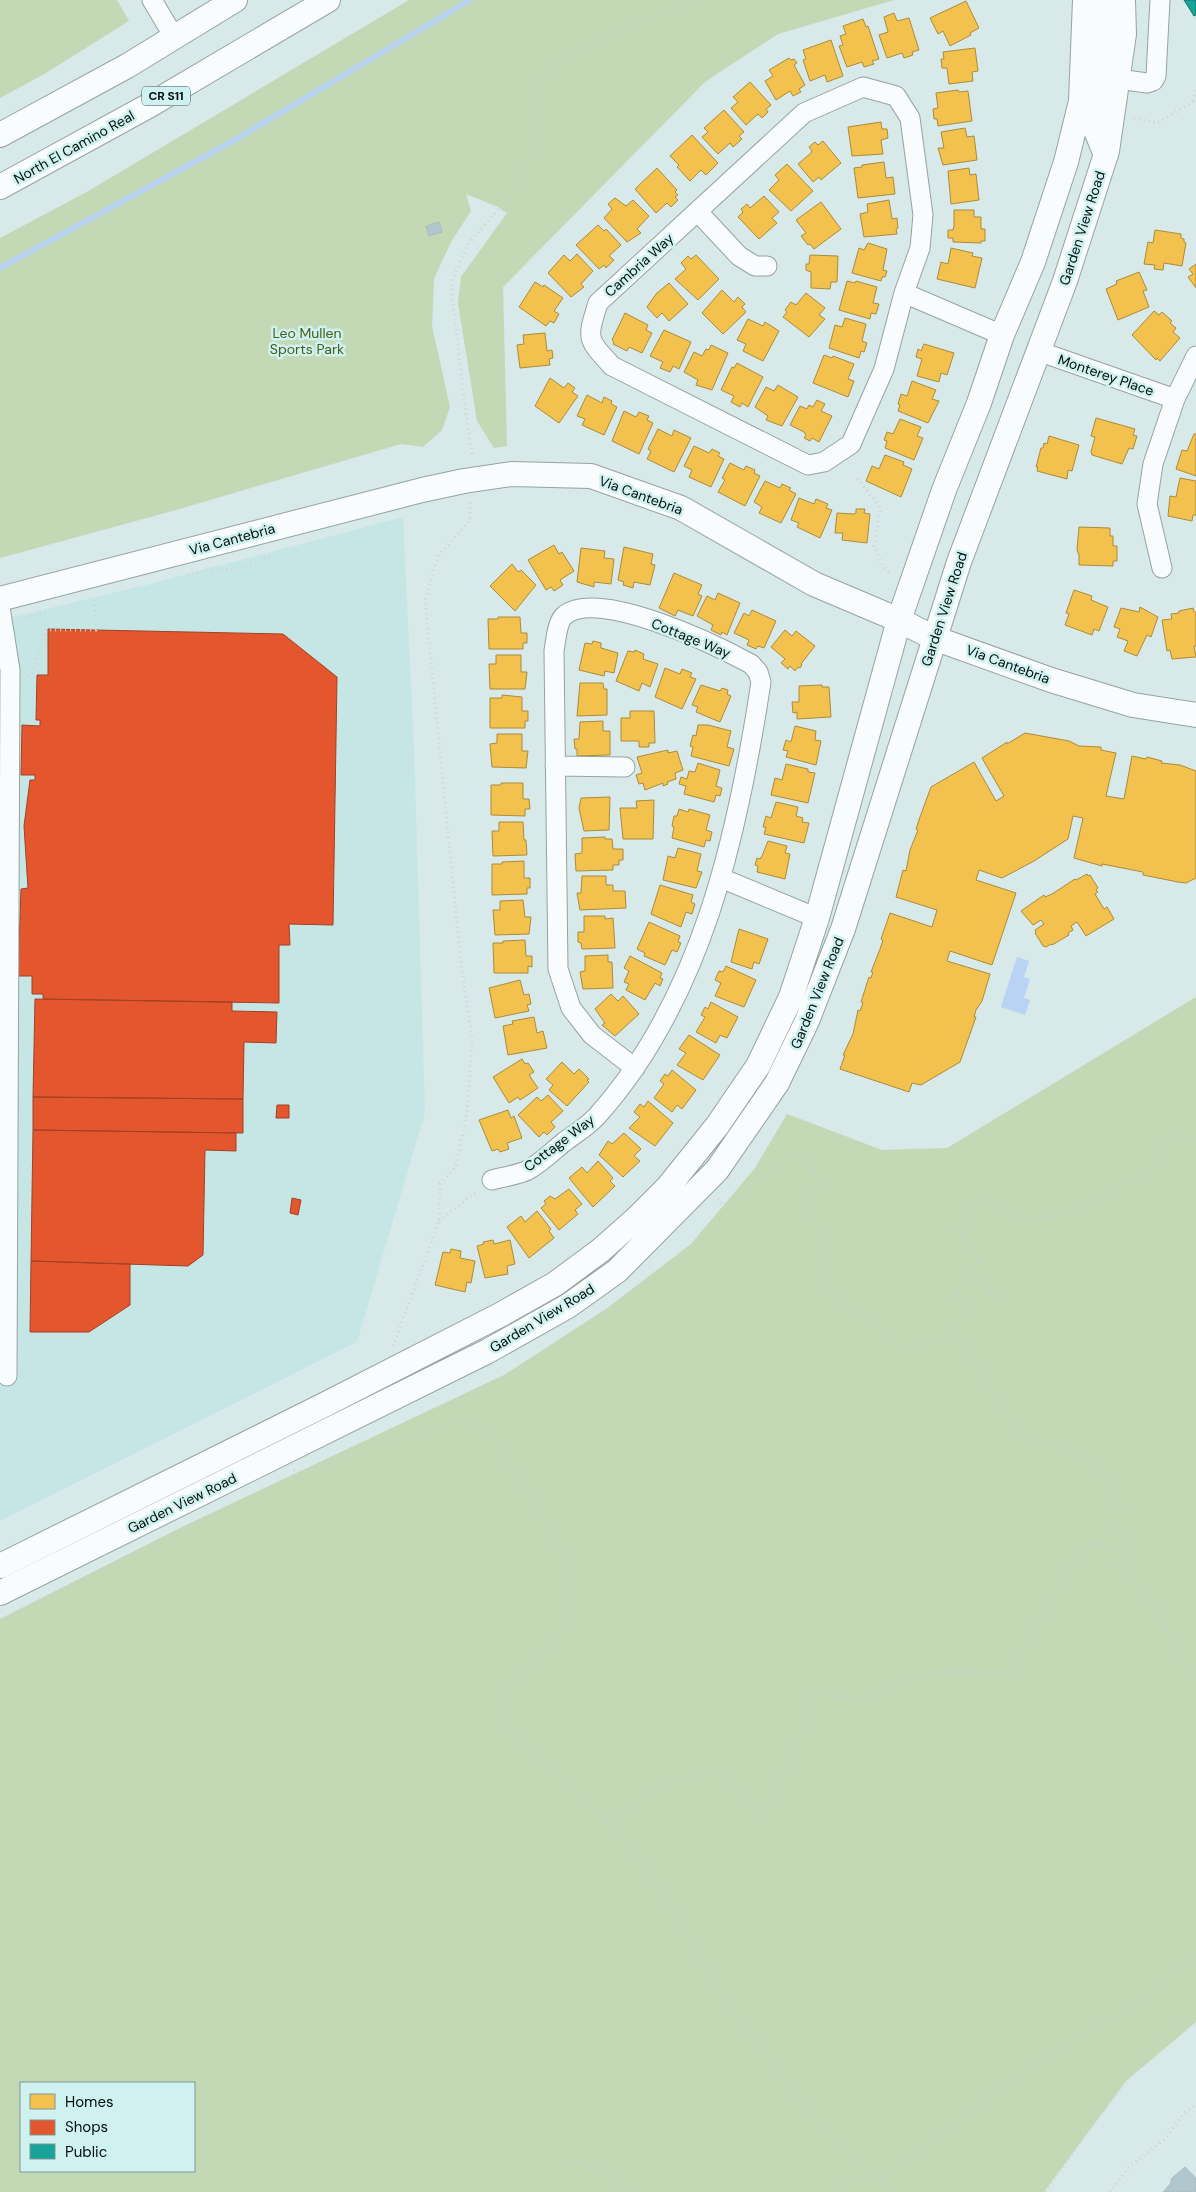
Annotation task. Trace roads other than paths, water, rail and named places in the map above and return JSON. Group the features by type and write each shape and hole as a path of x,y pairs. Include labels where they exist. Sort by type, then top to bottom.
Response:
{"main road":[{"path":"0,135 127,66 235,0"},
{"name":"North El Camino Real","path":"0,187 150,106 328,0"},
{"name":"Garden View Road","path":"0,1566 403,1365 555,1284 601,1250 668,1187 717,1126 758,1066 790,997 817,918 899,620 944,490 979,403 1002,335 1033,262 1066,162 1081,101 1085,0"},
{"path":"1103,0 1099,66 1092,121 1106,155"},
{"name":"Garden View Road","path":"0,1593 488,1351 568,1306 617,1271 717,1170 778,1084 807,1020 843,929 934,638 974,519 1065,281 1106,155 1124,34 1123,0"},
{"name":"Via Cantebria","path":"0,599 438,486 512,474 591,476 681,508 814,584 899,620 934,638 1051,680 1133,705 1196,714"}],"street":[{"path":"152,0 174,37"},
{"path":"1118,79 1147,83 1153,81 1156,76 1160,0"},
{"name":"Cambria Way","path":"863,87 896,96 910,118 923,215 920,248 904,292 884,369 851,444 824,462 808,465 612,366 592,344 589,332 598,303 698,212 804,113 863,87"},
{"path":"698,212 740,256 755,266 767,266"},
{"path":"904,292 1002,335"},
{"name":"Monterey Place","path":"1038,351 1174,399"},
{"path":"1162,568 1147,504 1153,464 1174,399 1196,356"},
{"name":"Cottage Way","path":"492,1180 528,1170 596,1118 635,1068 669,1009 706,924 721,878 750,754 760,691 761,682 758,672 751,664 685,632 607,607 577,608 563,616 554,651 558,969 571,1008 592,1035 635,1068"},
{"path":"1,615 10,670 7,1376"},
{"path":"555,766 625,767"},
{"path":"721,878 817,918"}],"water":[{"path":"1017,957 1029,961 1024,977 1030,979 1024,998 1030,1000 1025,1015 1001,1007"}],"waterway":[{"path":"0,268 233,141 470,0"}],"park label":[{"name":"Leo Mullen Sports Park","path":"307,342"}]}
